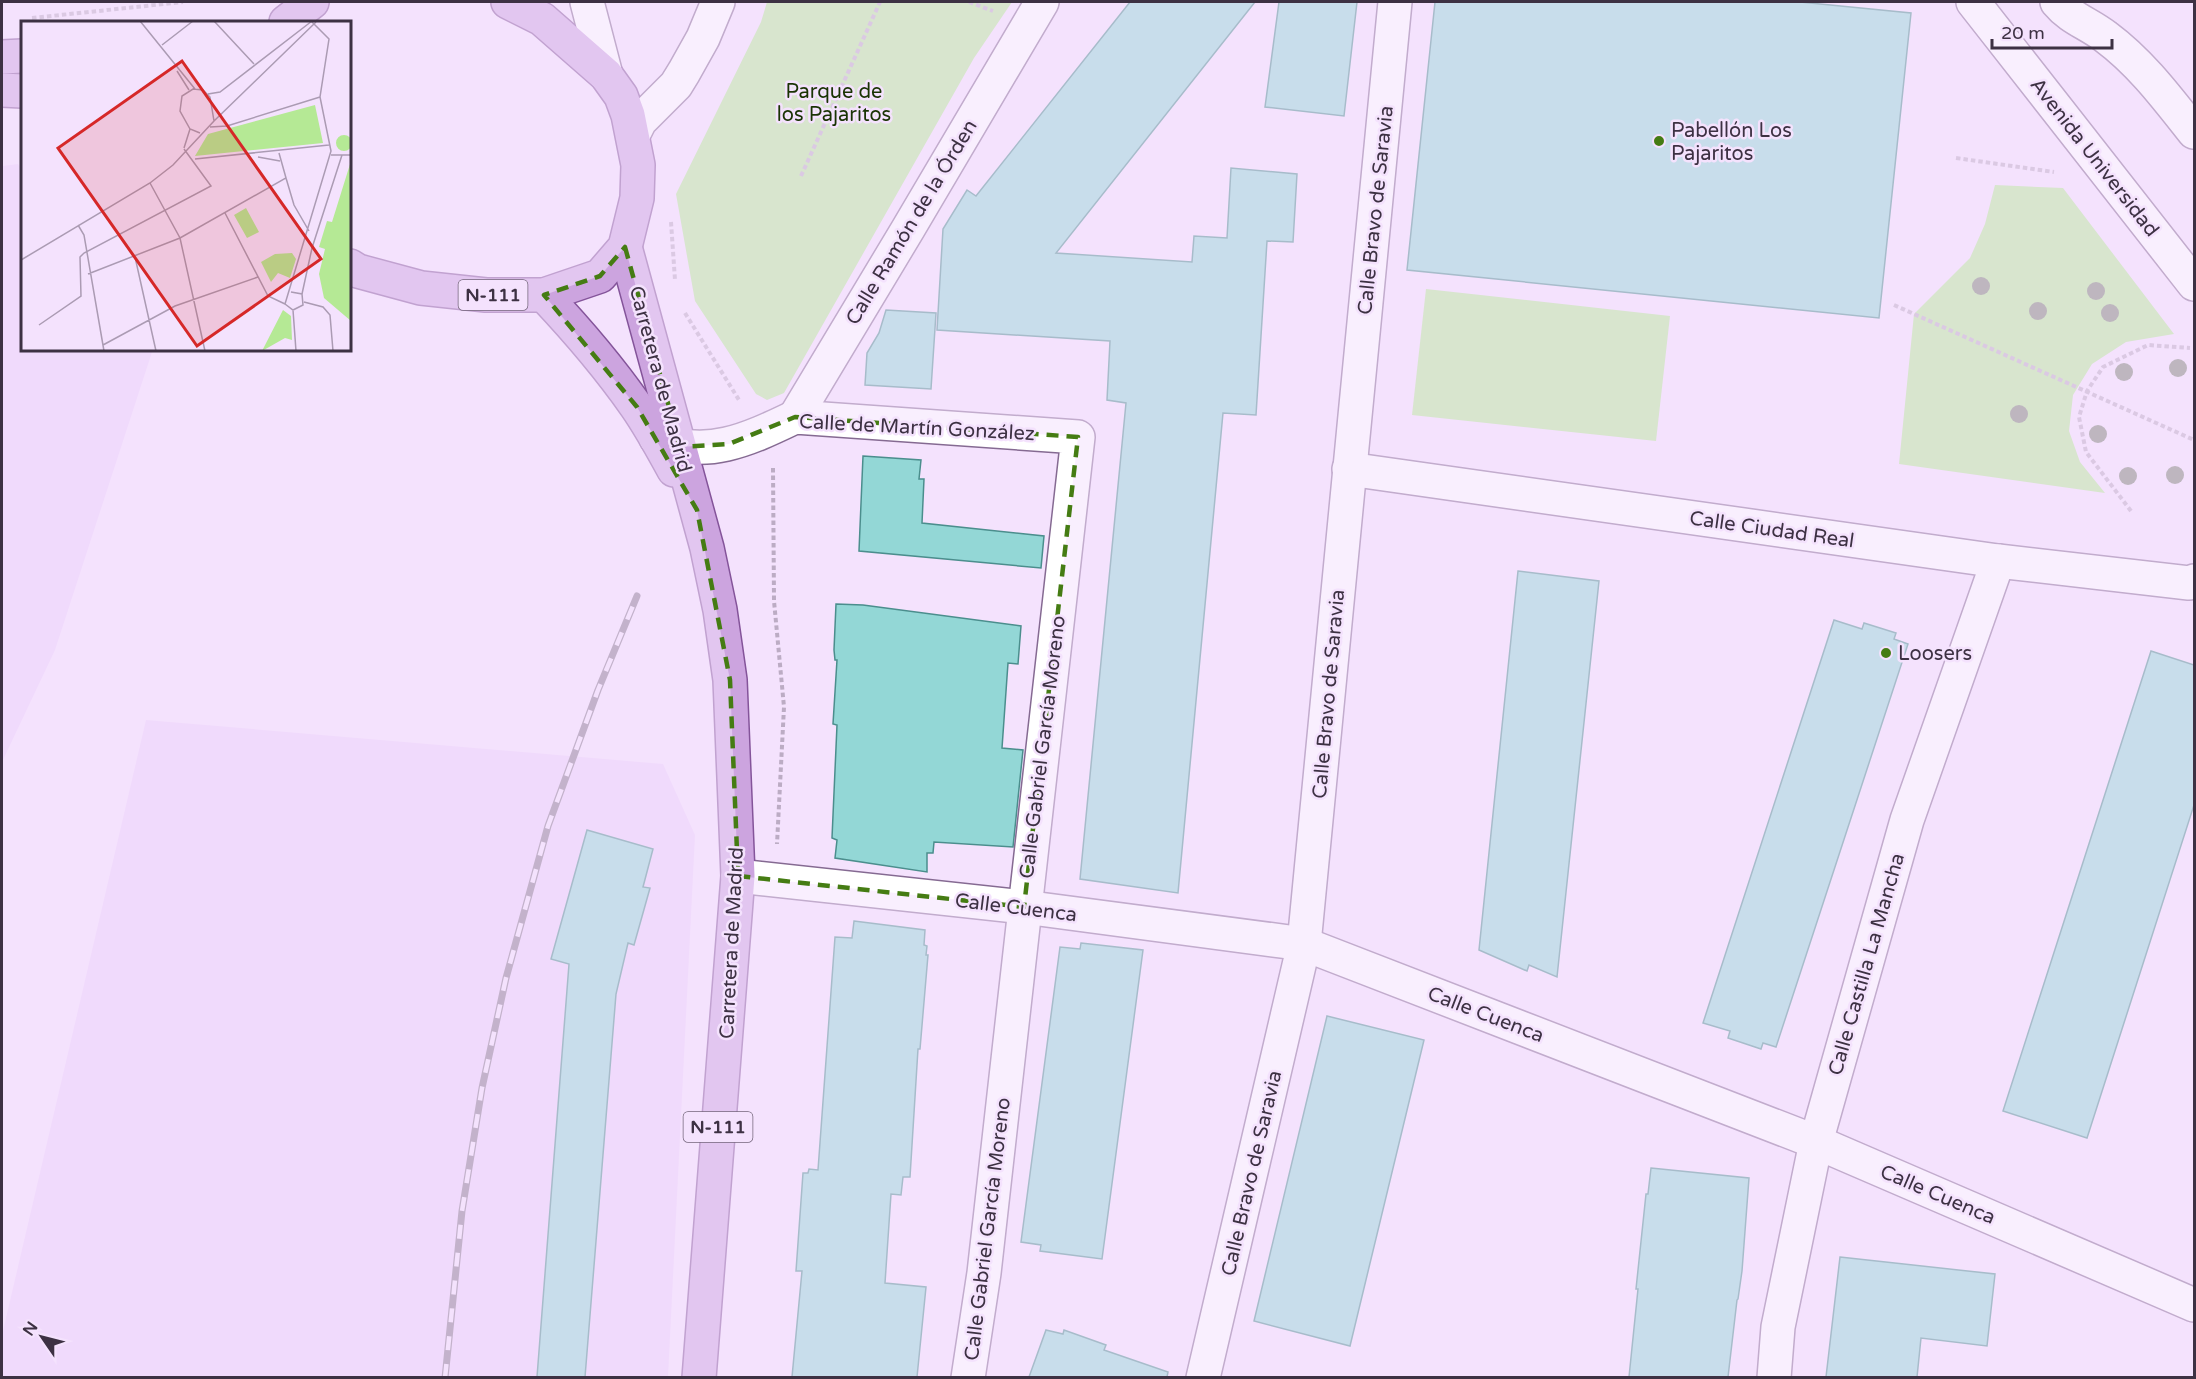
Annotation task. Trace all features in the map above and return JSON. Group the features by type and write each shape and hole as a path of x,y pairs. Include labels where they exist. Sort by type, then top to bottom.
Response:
{"main road":[{"path":"287,21 312,2"},
{"path":"508,2 542,19 614,86"},
{"name":"N-111","path":"352,273 421,288 486,294 544,295 600,276 625,247 637,198 638,165 633,135 628,115 614,86"},
{"path":"2,90 21,91"},
{"name":"Carretera de Madrid","path":"625,247 668,442 697,510 720,610 730,680 738,876 699,1377"},
{"name":"Carretera de Madrid","path":"544,295 581,335 637,407 668,442"}],"street":[{"path":"587,2 614,86 645,90 663,82 689,62"},
{"path":"633,135 640,121 676,85 703,38 718,2"},
{"name":"Calle Ramón de la Órden","path":"795,417 1035,14 1050,2"},
{"name":"Calle Bravo de Saravia","path":"1210,1375 1304,944 1395,2"},
{"name":"Avenida Universidad","path":"1973,2 2194,284"},
{"path":"2057,2 2066,13 2104,36 2143,69 2194,132"},
{"name":"Calle de Martín González","path":"668,442 712,448 760,434 795,417 1078,437"},
{"name":"Calle Gabriel García Moreno","path":"968,1377 984,1273 1078,437"},
{"name":"Calle Ciudad Real","path":"1349,469 1998,561 2189,583 2194,581"},
{"name":"Calle Castilla La Mancha","path":"1774,1377 1778,1327 1815,1142 1907,820 1998,561"},
{"name":"Calle Cuenca","path":"738,876 1024,907 1304,944 1815,1142 2194,1305"}],"path":[{"path":"24,20 183,2"},
{"path":"801,176 880,2"},
{"path":"1956,158 2054,172"},
{"path":"1894,305 2194,440"},
{"path":"2131,511 2086,452 2079,417 2087,392 2103,367 2148,345 2190,348"}],"highlighted area":[{"path":"625,247 680,447 729,444 795,417 1078,437 1024,907 738,876 730,680 697,510 637,407 544,295 600,276"}],"shaded area":[{"path":"18,164 21,168 21,351 152,352 55,650 2,762 2,166"},
{"path":"146,720 663,764 695,835 668,1377 2,1378 2,1335"}],"green space":[{"name":"Parque de los Pajaritos","path":"767,2 1012,2 974,58 784,393 767,400 756,394 695,301 676,194 761,22"},
{"path":"1995,185 2063,188 2174,334 2126,342 2092,364 2073,395 2069,431 2080,462 2105,493 1899,464 1914,314 1970,258 1985,224"},
{"path":"1426,289 1670,316 1656,441 1412,415"}],"building":[{"path":"1130,2 1255,2 1056,253 1192,262 1194,236 1227,238 1231,168 1297,174 1293,242 1267,241 1256,415 1223,413 1178,893 1080,879 1126,403 1107,400 1110,341 937,330 943,229 967,190 976,196"},
{"path":"1279,2 1357,2 1344,116 1265,107"},
{"name":"Pabellón Los Pajaritos","path":"1435,2 1800,2 1911,13 1879,318 1407,270"},
{"path":"886,310 936,313 931,389 865,385 867,353 879,333"},
{"path":"863,456 921,460 919,479 924,479 922,523 1044,536 1041,568 859,551"},
{"path":"1518,571 1599,581 1557,977 1529,965 1527,971 1479,950"},
{"path":"836,604 863,605 1021,626 1018,664 1008,663 1002,748 1023,750 1013,847 934,842 933,853 927,853 927,872 835,858 837,840 832,838 837,725 833,724 837,660 835,660 834,650"},
{"path":"1834,620 1862,629 1864,623 1896,633 1894,639 1908,644 1776,1047 1763,1043 1761,1049 1728,1038 1730,1031 1703,1023"},
{"path":"2151,651 2194,665 2194,805 2087,1138 2003,1111"},
{"path":"587,830 653,849 643,887 650,888 634,945 628,943 616,994 585,1377 537,1377 569,964 551,959"},
{"path":"854,921 925,930 924,945 927,946 926,955 928,955 920,1049 918,1049 910,1177 903,1177 901,1195 891,1194 885,1283 926,1287 917,1377 792,1377 802,1271 796,1271 803,1173 808,1173 809,1169 818,1170 835,937 852,938"},
{"path":"1081,943 1143,950 1102,1259 1040,1251 1041,1245 1021,1242 1060,947 1080,949"},
{"path":"1327,1016 1424,1040 1350,1346 1254,1321"},
{"path":"1651,1168 1749,1178 1742,1271 1728,1377 1629,1377 1646,1194 1648,1194"},
{"path":"1840,1257 1995,1274 1987,1346 1921,1338 1917,1377 1826,1377"},
{"path":"1046,1330 1063,1334 1064,1330 1106,1345 1104,1350 1168,1372 1167,1377 1029,1377"}],"railway":[{"path":"445,1378 462,1211 482,1088 506,978 548,826 598,690 637,596"}],"place":[{"name":"Pabellón Los Pajaritos","path":"1659,141"},
{"name":"Loosers","path":"1886,653"}]}
